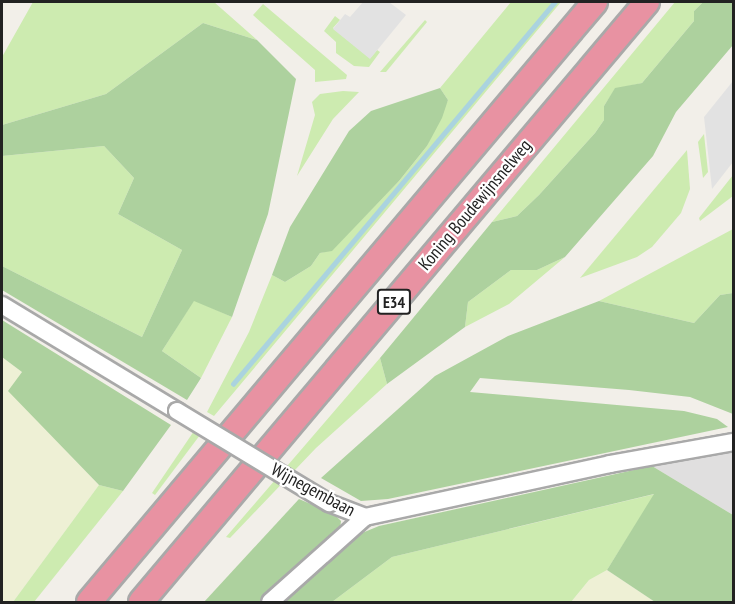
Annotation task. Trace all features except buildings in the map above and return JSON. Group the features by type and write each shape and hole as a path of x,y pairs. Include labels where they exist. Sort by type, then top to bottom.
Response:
{"highway":[{"name":"E34","path":"89,603 595,2"},
{"name":"Koning Boudewijnsnelweg","path":"141,603 647,2"}],"street":[{"name":"Wijnegembaan","path":"2,305 329,503 365,517 610,464 734,442"},
{"path":"270,603 365,517"}],"shaded area":[{"path":"363,2 389,2 406,15 370,59 333,29 345,14 350,17"},
{"path":"733,81 733,162 712,189 704,117"},
{"path":"733,448 733,515 652,466"}],"green space":[{"path":"33,2 214,2 257,40 203,23 106,94 2,125 2,57"},
{"path":"511,2 561,2 214,416 207,412 249,332 272,275 285,282 311,266 320,253 332,250 399,181 427,146 448,100 440,88"},
{"path":"675,2 703,2 694,11 694,21 642,83 615,89 604,106 604,120 595,133 539,195 517,216 492,222"},
{"path":"703,2 733,2 733,45 676,112 653,156 565,257 537,270 511,270 468,302 465,327 387,384 380,358 492,222 517,216 539,195 595,133 604,120 604,106 615,88 642,83 694,21 694,11"},
{"path":"263,4 347,75 346,79 315,82 315,70 253,15"},
{"path":"335,16 340,20 333,28 370,58 377,50 380,52 369,67 354,66 336,53 336,42 324,31"},
{"path":"425,20 427,22 386,72 380,72"},
{"path":"203,23 257,40 296,79 268,214 232,317 194,301 162,351 201,378 187,400 2,290 2,266 142,337 182,250 118,214 134,178 104,146 2,156 2,125 106,94"},
{"path":"440,88 448,100 442,118 427,146 399,181 332,251 320,253 311,266 285,282 272,275 290,227 349,131 371,111"},
{"path":"343,91 359,92 333,119 297,176 315,115 312,102 320,94"},
{"path":"704,134 708,172 703,178 698,142"},
{"path":"104,146 134,178 118,214 182,250 142,337 2,266 2,156"},
{"path":"687,150 690,189 681,213 652,247 637,257 580,278"},
{"path":"733,175 733,196 700,221 699,218"},
{"path":"733,229 733,293 720,295 694,323 599,301"},
{"path":"565,257 509,304 465,327 468,302 511,270 537,270"},
{"path":"733,293 733,414 690,397 629,390 480,378 470,392 684,411 717,419 728,427 388,499 361,501 321,478 435,376 508,336 599,301 694,323 720,295"},
{"path":"194,300 232,317 201,378 162,351"},
{"path":"2,320 171,425 123,491 99,485 8,391 22,372 2,357"},
{"path":"2,357 22,372 9,391 99,485 13,602 2,602"},
{"path":"380,358 387,384 316,448 230,538 226,537"},
{"path":"194,431 200,435 155,495 152,493"},
{"path":"652,466 733,515 733,602 655,602 607,570 654,494 392,557 332,602 283,602 362,533 379,526"},
{"path":"99,485 123,491 34,602 13,602"},
{"path":"655,494 607,570 589,580 571,602 332,602 392,557"},
{"path":"299,499 334,514 341,521 340,529 260,602 204,602"},
{"path":"607,570 655,602 571,602 589,580"}],"waterway":[{"path":"233,384 555,2"}]}
